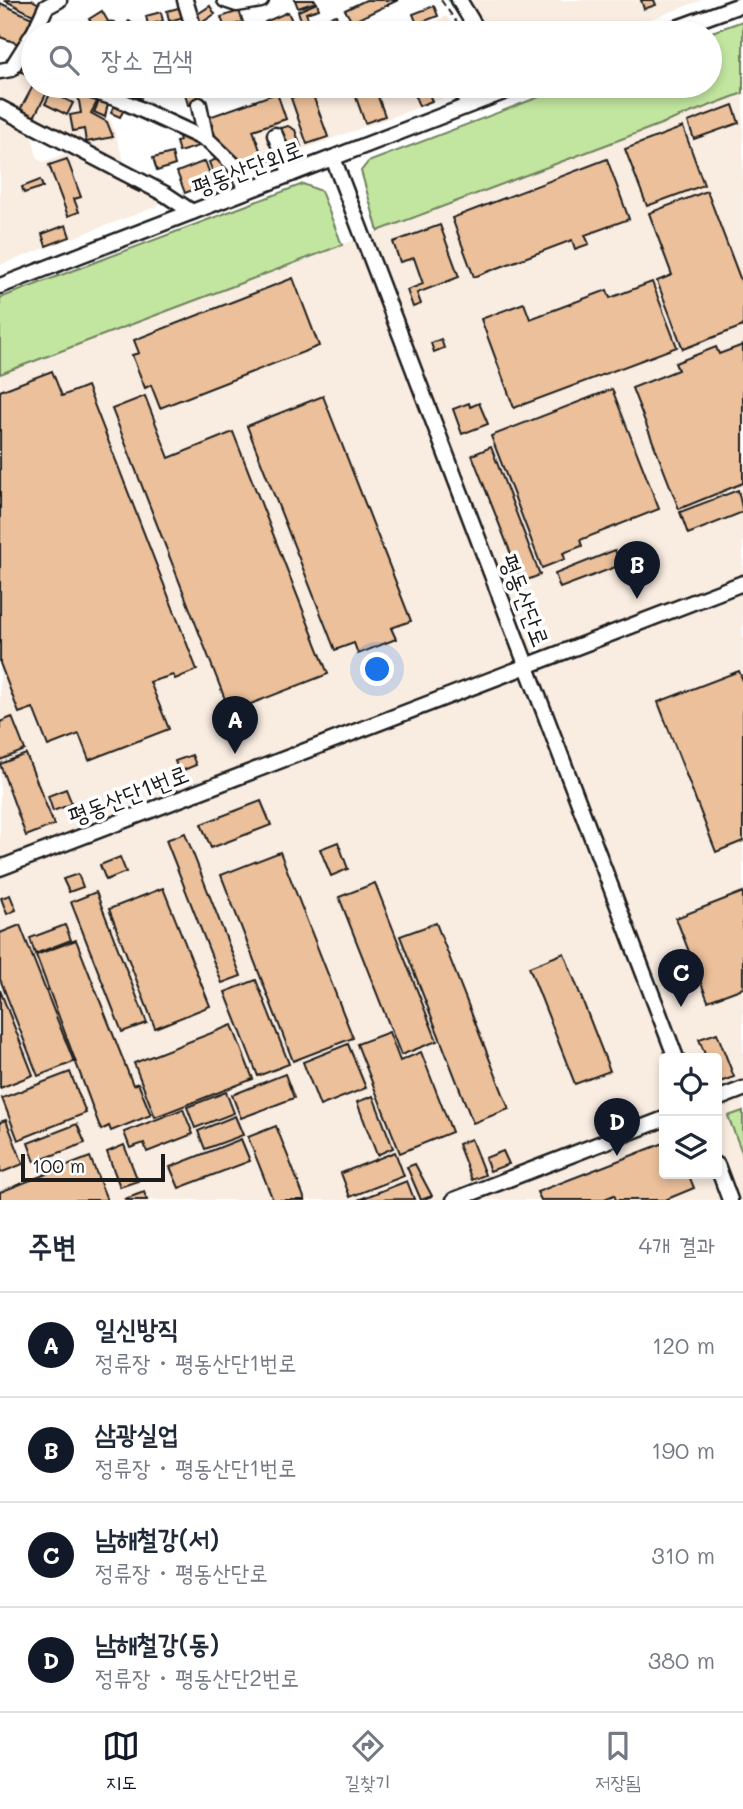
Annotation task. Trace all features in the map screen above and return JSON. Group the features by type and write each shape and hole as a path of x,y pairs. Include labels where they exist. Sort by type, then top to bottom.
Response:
{"street":[{"path":"185,0 191,21"},
{"path":"225,0 237,4 261,0"},
{"path":"459,0 472,21"},
{"path":"41,21 49,2"},
{"path":"696,21 743,4"},
{"path":"0,71 11,69 21,54"},
{"path":"115,98 206,139 229,160 247,191"},
{"path":"465,98 468,105"},
{"name":"평동산단외로","path":"0,286 485,98"},
{"path":"199,104 206,139"},
{"path":"0,108 165,194 192,212"},
{"path":"275,135 291,174"},
{"name":"평동산단로","path":"333,158 674,1053"},
{"name":"평동산단1번로","path":"0,868 743,583"},
{"path":"722,1097 743,1089"},
{"path":"454,1200 659,1121"},
{"path":"722,1178 730,1200"}],"path":[{"path":"441,0 456,21"}],"shaded area":[{"path":"465,0 702,0 646,21 478,21"},
{"path":"446,16 450,21 437,21"},
{"path":"21,51 21,98 100,98 93,112 111,121 125,164 0,103 0,73"},
{"path":"743,93 743,1200 0,1200 0,374"},
{"path":"259,98 444,98 243,171 213,138 206,117"},
{"path":"0,115 30,130 38,160 43,162 69,152 73,153 162,197 158,206 0,265"}],"green space":[{"path":"743,21 743,93 378,231 361,171 368,162 536,98 722,98 722,28"},
{"path":"303,184 321,191 342,245 0,374 0,298"},
{"path":"743,1111 743,1155 728,1116"}],"building":[{"path":"4,0 32,0 39,4 33,15"},
{"path":"295,0 315,0 316,2 298,8"},
{"path":"366,0 398,0 354,21 345,10"},
{"path":"641,0 654,0 656,5 644,9"},
{"path":"0,3 32,18 30,21 21,21 19,44 0,37"},
{"path":"317,3 319,9 306,13 309,21 301,21 298,11"},
{"path":"210,6 215,14 204,21 196,21 193,17"},
{"path":"434,6 438,16 416,21 413,14"},
{"path":"182,7 184,17 169,21 167,11"},
{"path":"102,11 108,21 90,21 89,19"},
{"path":"239,11 243,21 222,21 221,17"},
{"path":"161,12 163,21 147,21 146,16"},
{"path":"288,12 292,21 267,21"},
{"path":"336,15 338,21 331,21 330,17"},
{"path":"26,98 44,98 34,117 20,110"},
{"path":"48,98 63,98 73,103 67,115 45,104"},
{"path":"78,98 98,100 91,113 107,122 113,137 86,142 84,129 73,131 70,115 81,113"},
{"path":"122,98 141,98 138,105"},
{"path":"186,98 198,98 199,102 188,105"},
{"path":"263,98 279,98 286,119 253,130 262,156 275,151 278,158 245,170 217,141 209,117"},
{"path":"291,98 314,98 328,137 307,144"},
{"path":"356,98 378,98 385,116 365,123"},
{"path":"416,98 431,98 432,101 419,106"},
{"path":"100,99 108,103 105,117 94,112"},
{"path":"115,104 125,108 120,117 111,113"},
{"path":"733,105 739,123 694,139 688,122"},
{"path":"288,126 295,130 301,147 290,151 281,128"},
{"path":"683,127 704,185 647,206 625,149"},
{"path":"191,134 196,137 199,146 179,152 176,142 180,141 179,137"},
{"path":"172,153 175,165 157,171 153,158"},
{"path":"222,157 232,174 216,180 209,162"},
{"path":"67,159 81,197 74,199 79,212 68,216 49,165"},
{"path":"607,159 629,219 585,235 589,244 575,249 572,240 474,277 452,218"},
{"path":"205,161 213,182 185,193 177,172"},
{"path":"40,180 43,187 24,193 22,187"},
{"path":"130,181 142,187 139,192 127,186"},
{"path":"707,191 743,286 743,326 683,349 657,281 672,275 649,213"},
{"path":"66,225 70,237 46,246 42,234"},
{"path":"440,225 459,277 417,293 421,304 413,307 407,290 423,284 414,258 400,262 393,242"},
{"path":"293,278 319,346 160,408 151,385 145,388 132,355 139,353 134,340"},
{"path":"652,282 677,347 514,408 481,319 524,303 530,319 607,290 610,298"},
{"path":"441,339 444,348 434,352 431,343"},
{"path":"743,345 743,483 679,509 632,388 678,370 675,363 716,347 719,354"},
{"path":"52,371 62,396 87,386 197,670 175,679 173,675 150,682 169,729 89,760 79,734 48,746 33,708 19,713 0,663 0,391"},
{"path":"612,389 659,509 580,540 582,546 563,553 565,559 542,568 491,436"},
{"path":"145,396 169,458 233,432 328,674 230,712 112,409"},
{"path":"323,396 411,621 391,628 396,639 358,654 354,643 335,650 247,426"},
{"path":"469,403 470,407 479,403 488,424 462,434 453,409"},
{"path":"491,447 540,575 522,582 472,455"},
{"path":"738,490 743,512 688,534 680,512"},
{"path":"615,550 621,565 560,588 555,574"},
{"path":"739,671 743,681 743,841 716,852 658,702"},
{"path":"12,717 25,750 0,760 0,722"},
{"path":"26,754 54,825 26,836 0,764"},
{"path":"192,755 196,765 179,772 175,761"},
{"path":"66,789 72,804 53,811 48,796"},
{"path":"261,801 271,825 211,848 201,824"},
{"path":"185,833 241,976 222,983 166,840"},
{"path":"338,842 348,869 331,876 320,849"},
{"path":"280,852 353,1038 293,1061 221,875"},
{"path":"120,857 126,872 106,880 100,865"},
{"path":"78,874 83,887 69,892 63,879"},
{"path":"375,883 437,1041 401,1055 339,897"},
{"path":"163,888 210,1006 155,1028 109,909"},
{"path":"96,892 147,1023 122,1032 71,902"},
{"path":"743,892 743,988 708,1001 676,918"},
{"path":"10,895 16,910 7,914 1,898"},
{"path":"436,923 509,1109 473,1123 400,936"},
{"path":"20,925 74,1062 38,1076 0,979 0,933"},
{"path":"65,925 71,940 35,954 30,938"},
{"path":"76,940 133,1085 138,1083 151,1115 111,1131 109,1126 101,1130 36,955"},
{"path":"564,953 610,1071 575,1084 529,967"},
{"path":"256,980 289,1064 258,1076 225,992"},
{"path":"0,990 33,1075 0,1088"},
{"path":"232,1025 253,1079 155,1117 134,1063"},
{"path":"389,1032 400,1061 421,1052 452,1132 400,1153 357,1044"},
{"path":"717,1033 734,1077 722,1081 722,1053 704,1053 699,1039"},
{"path":"348,1044 366,1088 320,1106 303,1062"},
{"path":"70,1072 86,1113 18,1140 2,1098"},
{"path":"285,1074 294,1098 241,1118 232,1095"},
{"path":"226,1092 234,1113 195,1128 187,1107"},
{"path":"373,1096 393,1148 377,1155 357,1102"},
{"path":"183,1109 193,1134 147,1152 144,1143 130,1148 124,1132"},
{"path":"235,1116 243,1135 205,1149 198,1131"},
{"path":"6,1120 23,1164 0,1173 0,1122"},
{"path":"77,1124 85,1143 35,1162 28,1143"},
{"path":"276,1126 305,1200 273,1200 248,1137"},
{"path":"241,1139 250,1161 179,1188 170,1167"},
{"path":"471,1139 485,1175 472,1180 458,1144"},
{"path":"124,1145 138,1181 120,1187 107,1152"},
{"path":"659,1145 659,1179 690,1179 694,1188 665,1200 616,1200 614,1195 602,1200 541,1200 537,1192"},
{"path":"503,1151 509,1164 490,1171 485,1158"},
{"path":"395,1152 404,1176 350,1197 341,1173"},
{"path":"90,1157 107,1200 0,1200 0,1192"},
{"path":"415,1164 432,1196 421,1200 407,1167"},
{"path":"407,1181 414,1199 358,1200"},
{"path":"144,1192 147,1200 125,1199"}],"waterway":[{"path":"449,0 455,6"}],"place":[{"name":"삼광실업","path":"637,599"},
{"name":"일신방직","path":"235,754"},
{"name":"남해철강(서)","path":"681,1007"},
{"name":"남해철강(동)","path":"617,1156"}]}
